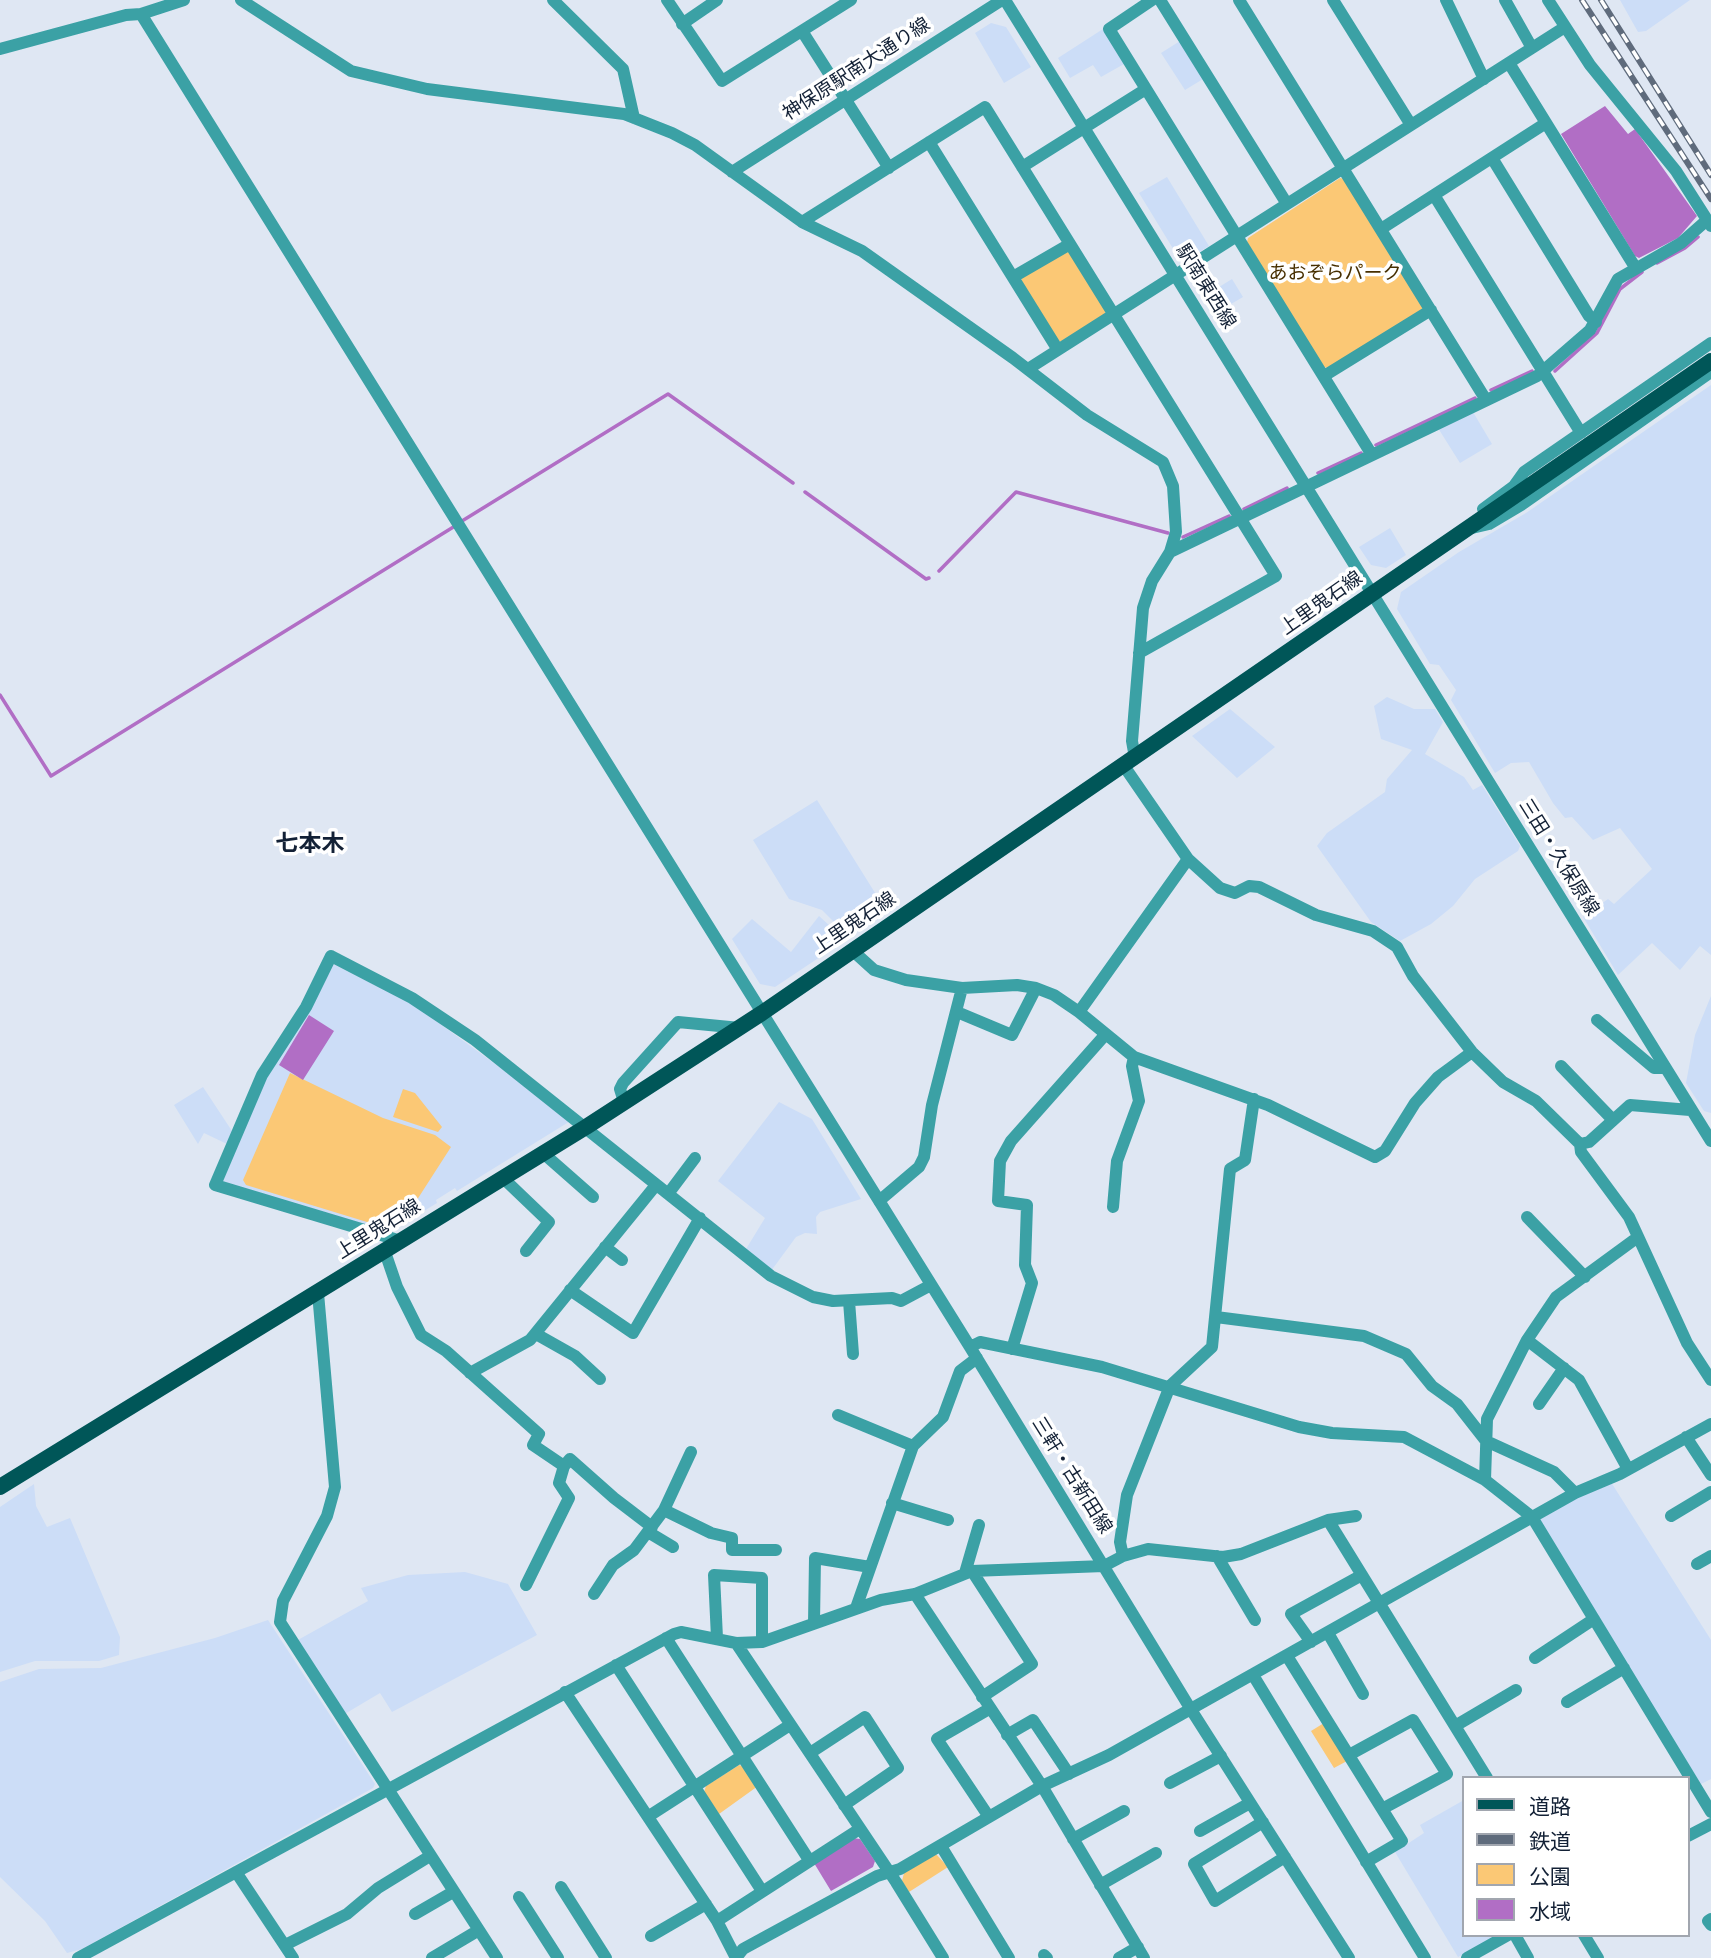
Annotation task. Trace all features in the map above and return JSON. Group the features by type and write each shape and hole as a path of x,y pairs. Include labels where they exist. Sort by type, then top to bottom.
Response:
{"main road":[{"name":"上里鬼石線","path":"0,1487 385,1252 740,1028 1468,528 1711,365"}],"street":[{"path":"0,49 126,15 141,14 184,0"},
{"path":"241,0 351,71 427,89 634,118 695,145 802,222 862,251 1028,369 1087,415 1163,463 1173,486 1177,516 1170,551 1147,592 1130,762 1188,859 1228,892 1254,885 1316,915 1361,926 1390,941 1472,1052 1503,1082 1536,1101 1580,1144 1581,1152 1629,1217 1687,1343 1711,1380"},
{"path":"553,0 623,69 634,118"},
{"path":"667,0 722,81 851,0"},
{"path":"682,23 718,0"},
{"name":"神保原駅南大通り線","path":"733,172 1004,0"},
{"name":"駅南東西線","path":"1004,0 1373,594"},
{"path":"1152,0 1109,29 1372,454"},
{"path":"1160,0 1287,204"},
{"path":"1239,0 1486,400"},
{"path":"1333,0 1411,125"},
{"path":"1446,0 1484,79"},
{"path":"1505,0 1532,48"},
{"path":"1170,551 1543,372 1596,322 1618,279 1681,243 1709,223 1676,171 1590,65 1548,0"},
{"name":"三軒・古新田線","path":"141,14 931,1285 1190,1708 1285,1857 1343,1956"},
{"path":"1028,369 1565,27"},
{"path":"802,31 889,167"},
{"path":"1509,63 1635,267"},
{"path":"1022,167 1146,89"},
{"path":"802,222 985,107 1276,576 1139,653"},
{"path":"1381,229 1546,123"},
{"path":"929,142 1058,350"},
{"path":"1492,158 1589,316 1596,322"},
{"path":"1434,195 1581,433"},
{"path":"1013,277 1070,244"},
{"path":"1324,376 1431,310"},
{"path":"1468,528 1476,514 1514,486 1524,472 1711,344"},
{"name":"三田・久保原線","path":"1373,594 1690,1110 1706,1123 1711,1141"},
{"path":"1079,1012 1188,859"},
{"path":"853,950 862,962 888,976 962,988 1017,985 1054,995 1134,1057 1254,1099 1375,1157 1385,1151 1415,1103 1438,1077 1472,1052"},
{"path":"401,1241 215,1185 262,1075 306,1007 331,956 437,1014 586,1127 771,1276 821,1300 892,1298 901,1301 931,1285"},
{"path":"879,1201 919,1167 924,1157 932,1105 962,988"},
{"path":"957,1012 1012,1035 1036,988"},
{"path":"1597,1020 1654,1068 1665,1068"},
{"path":"624,1102 620,1089 623,1083 678,1022 740,1028"},
{"path":"1012,1349 1032,1283 1025,1265 1027,1205 998,1200 1000,1161 1011,1141 1105,1035"},
{"path":"1113,1207 1117,1161 1139,1101 1132,1066 1134,1057"},
{"path":"1561,1066 1614,1119"},
{"path":"1123,1556 1120,1542 1127,1495 1170,1386 1212,1347 1230,1169 1245,1160 1254,1099"},
{"path":"1580,1144 1589,1142 1630,1105 1690,1110"},
{"path":"543,1153 593,1197"},
{"path":"668,1194 695,1158"},
{"path":"503,1178 550,1222 526,1251"},
{"path":"470,1373 522,1346 536,1334 656,1185"},
{"path":"1527,1217 1585,1277"},
{"path":"570,1290 633,1333 700,1218"},
{"path":"1485,1480 1487,1419 1527,1340 1556,1297 1638,1237"},
{"path":"605,1247 622,1260"},
{"path":"385,1252 397,1287 421,1335 446,1351 539,1434 533,1445 564,1466"},
{"path":"318,1293 335,1487 327,1516 290,1585 280,1622 497,1958"},
{"path":"849,1301 853,1354"},
{"path":"1216,1317 1364,1336 1406,1354 1433,1386 1457,1404 1486,1441 1555,1472 1575,1493"},
{"path":"536,1334 575,1356 600,1379"},
{"path":"1527,1340 1564,1368 1582,1374 1628,1469"},
{"path":"856,1608 913,1446 943,1417 960,1371 980,1342 1102,1367 1299,1427 1332,1433 1404,1437 1485,1480 1532,1517 1689,1776"},
{"path":"1539,1404 1564,1368"},
{"path":"838,1415 913,1446"},
{"path":"565,1692 717,1921 736,1958 743,1949 941,1846 1042,1786 1287,1656 1575,1493 1628,1469 1711,1424"},
{"path":"1686,1437 1711,1475"},
{"path":"594,1594 613,1565 634,1550 664,1510 691,1452"},
{"path":"526,1585 569,1498 559,1483 564,1466 570,1459 650,1530 673,1546"},
{"path":"1671,1516 1711,1492"},
{"path":"892,1503 948,1520"},
{"path":"664,1510 711,1532 732,1538 732,1550 776,1550"},
{"path":"82,1957 565,1692 681,1632 736,1643 762,1642 856,1608 915,1594 969,1572 1104,1566 1123,1556 1149,1549 1217,1556 1241,1554 1328,1520 1356,1517"},
{"path":"1328,1520 1486,1776"},
{"path":"979,1525 969,1572 1032,1664 982,1697"},
{"path":"1217,1556 1255,1620"},
{"path":"1697,1564 1711,1556"},
{"path":"814,1623 815,1558 870,1567"},
{"path":"717,1638 714,1575 762,1578 762,1642"},
{"path":"1311,1642 1291,1614 1362,1575"},
{"path":"915,1594 1042,1786 1141,1953 1119,1958"},
{"path":"1535,1658 1594,1619"},
{"path":"1328,1633 1363,1694"},
{"path":"666,1638 809,1860"},
{"path":"736,1643 943,1958"},
{"path":"1287,1656 1402,1841 1366,1862"},
{"path":"616,1665 762,1891"},
{"path":"1567,1702 1624,1668"},
{"path":"1252,1675 1425,1958"},
{"path":"1455,1726 1517,1690"},
{"path":"989,1709 937,1739 989,1817"},
{"path":"810,1753 865,1717 898,1768 844,1805"},
{"path":"1007,1735 1032,1720 1069,1774"},
{"path":"1349,1755 1413,1720 1447,1774 1382,1810"},
{"path":"649,1816 790,1725"},
{"path":"1170,1783 1220,1756"},
{"path":"1690,1777 1711,1812"},
{"path":"1200,1831 1250,1803"},
{"path":"1073,1839 1124,1811"},
{"path":"1263,1822 1194,1864 1215,1901 1285,1857"},
{"path":"1690,1835 1711,1824"},
{"path":"717,1921 859,1830"},
{"path":"941,1846 1009,1958"},
{"path":"1100,1885 1156,1853"},
{"path":"285,1945 347,1914 378,1888 430,1856"},
{"path":"236,1872 293,1958"},
{"path":"561,1888 606,1958"},
{"path":"415,1914 453,1892"},
{"path":"519,1897 558,1958"},
{"path":"651,1936 706,1904"},
{"path":"1711,1919 1708,1921 1711,1925"},
{"path":"432,1958 479,1930"},
{"path":"1467,1958 1504,1937"},
{"path":"1516,1937 1528,1958"},
{"path":"1585,1937 1598,1958"}],"shaded area":[{"path":"1620,0 1690,0 1646,31 1638,32"},
{"path":"991,23 1006,27 1031,67 1004,83 975,33"},
{"path":"1103,29 1124,64 1101,77 1093,65 1070,78 1058,58"},
{"path":"1180,41 1203,79 1185,90 1161,53"},
{"path":"1167,177 1209,246 1185,261 1180,260 1139,193"},
{"path":"1232,279 1243,297 1214,314 1203,297"},
{"path":"1711,385 1711,955 1700,946 1680,970 1652,943 1618,975 1583,917 1608,899 1614,904 1652,869 1620,828 1593,840 1572,817 1565,818 1529,762 1511,763 1495,773 1451,700 1456,690 1439,665 1430,664 1397,609 1401,592 1459,552 1526,513"},
{"path":"1473,412 1492,444 1460,463 1438,428"},
{"path":"1390,528 1406,555 1386,568 1371,565 1359,547"},
{"path":"1387,697 1414,709 1435,709 1443,722 1425,754 1464,777 1473,790 1482,785 1520,846 1518,851 1475,879 1453,906 1431,924 1400,941 1371,922 1317,846 1327,833 1385,792 1387,779 1412,750 1381,739 1374,706"},
{"path":"1230,709 1275,747 1237,778 1192,736"},
{"path":"817,800 887,912 849,937 822,910 789,899 753,840"},
{"path":"819,916 840,935 835,941 838,945 775,987 760,984 732,939 752,919 791,952"},
{"path":"331,963 410,1002 572,1120 457,1191 455,1188 436,1200 437,1203 388,1233 222,1183 260,1087"},
{"path":"1711,996 1711,1113 1704,1111 1686,1083 1695,1035"},
{"path":"203,1087 232,1131 227,1144 204,1133 198,1144 174,1105"},
{"path":"779,1102 812,1119 861,1199 820,1212 816,1217 817,1234 805,1233 796,1237 771,1271 746,1249 765,1218 718,1181"},
{"path":"1609,1479 1711,1640 1711,1779 1701,1784 1539,1523 1540,1518"},
{"path":"34,1484 36,1506 47,1527 70,1518 120,1637 119,1655 99,1661 35,1661 0,1672 0,1507"},
{"path":"465,1572 508,1584 537,1635 392,1712 380,1693 343,1715 296,1641 368,1601 361,1588 408,1575"},
{"path":"268,1620 375,1784 373,1788 82,1949 67,1953 45,1921 0,1877 0,1682 39,1669 101,1668 215,1638"},
{"path":"1462,1801 1462,1937 1494,1937 1458,1957 1395,1852 1424,1833 1420,1825"}],"green space":[{"name":"あおぞらパーク","path":"1340,178 1345,179 1423,305 1422,310 1328,368 1323,367 1247,242 1248,238"},
{"path":"1065,250 1070,251 1106,310 1105,315 1062,342 1058,341 1021,282 1022,277"},
{"path":"290,1073 383,1118 435,1135 451,1147 404,1220 396,1217 380,1226 246,1185 243,1180"},
{"path":"403,1089 415,1093 442,1127 438,1132 393,1117"},
{"path":"1324,1723 1347,1761 1334,1768 1311,1731"},
{"path":"739,1765 745,1767 758,1786 719,1814 704,1792 706,1786"},
{"path":"936,1854 948,1867 909,1892 902,1881 904,1873"}],"water":[{"path":"1605,106 1628,134 1635,129 1697,216 1678,238 1639,258 1635,256 1561,134"},
{"path":"309,1015 334,1031 303,1080 279,1065"},
{"path":"853,1838 860,1839 875,1861 873,1867 831,1891 814,1863"}],"waterway":[{"path":"1657,263 1685,248 1698,237"},
{"path":"1555,371 1597,333 1620,289 1642,272"},
{"path":"1491,390 1532,371"},
{"path":"462,521 668,394 793,483"},
{"path":"1376,445 1475,398"},
{"path":"1318,473 1361,453"},
{"path":"1244,509 1287,488"},
{"path":"805,492 926,579 929,578"},
{"path":"939,571 1016,492 1168,533"},
{"path":"1183,537 1229,516"},
{"path":"0,695 51,776 455,526"}],"railway":[{"path":"1582,0 1711,199"},
{"path":"1601,0 1711,175"}],"district":[{"name":"七本木","path":"310,845"}]}
